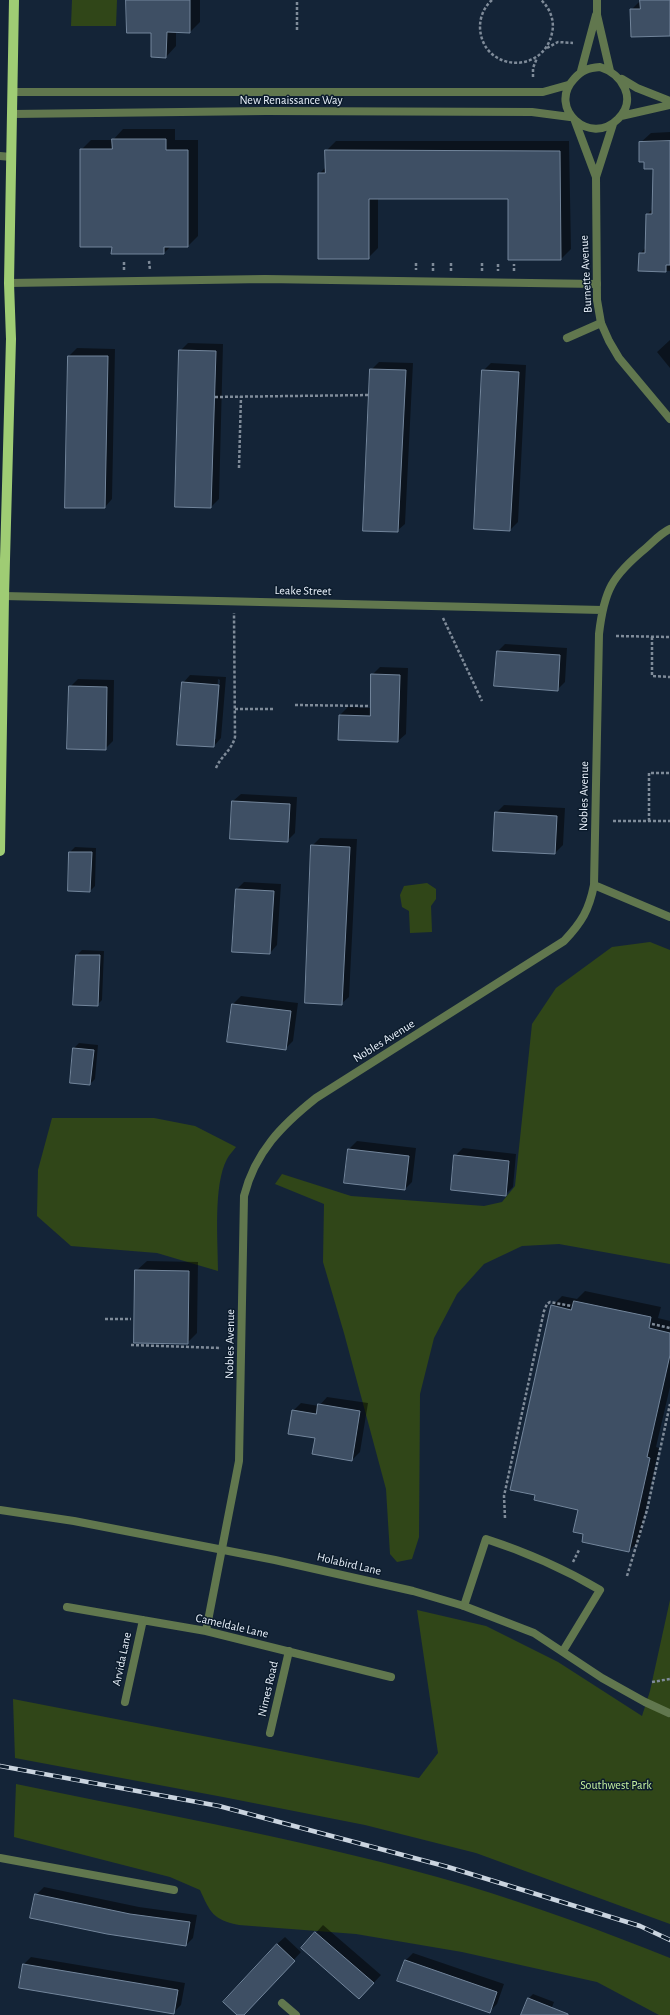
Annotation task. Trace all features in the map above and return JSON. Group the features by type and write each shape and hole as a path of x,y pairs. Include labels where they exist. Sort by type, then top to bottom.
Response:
{"main road":[{"path":"0,851 4,596 3,484 11,339 9,283 14,0"}],"street":[{"path":"596,0 596,14 610,71"},
{"path":"596,14 581,71 568,85 566,104 573,119 584,126 593,129 603,128 613,124 621,116 626,107 627,96 625,86 619,77"},
{"path":"581,71 600,67 610,71 637,88 670,101"},
{"name":"New Renaissance Way","path":"13,92 543,92 568,85"},
{"path":"621,116 670,105"},
{"name":"New Renaissance Way","path":"12,114 266,111 532,112 573,119"},
{"name":"Burnette Avenue","path":"573,119 596,177"},
{"name":"Burnette Avenue","path":"613,124 596,177 597,284 601,323 609,341 620,358 670,419"},
{"path":"0,156 11,157"},
{"path":"9,283 266,279 597,284"},
{"path":"567,338 601,323"},
{"name":"Nobles Avenue","path":"206,1631 240,1447 244,1196 249,1176 258,1158 276,1135 297,1113 316,1098 564,941 577,928 588,910 594,885 599,634 602,610 606,595 614,580 623,568 668,530 670,523"},
{"name":"Leake Street","path":"4,596 602,610"},
{"path":"594,885 670,917"},
{"name":"Holabird Lane","path":"0,1510 74,1521 220,1550 413,1591 464,1606 534,1633 639,1699 669,1713"},
{"path":"464,1606 486,1539 525,1552 568,1571 600,1590 563,1651"},
{"name":"Cameldale Lane","path":"67,1607 206,1631 391,1677"},
{"name":"Arvida Lane","path":"125,1702 143,1620"},
{"name":"Nimes Road","path":"270,1733 289,1651"},
{"path":"0,1858 174,1890"},
{"path":"282,2003 296,2015"}],"path":[{"path":"297,0 297,30"},
{"path":"492,0 484,11 480,22 480,34 484,45 491,54 501,60 512,63 524,63 538,56"},
{"path":"533,77 534,63 550,40 553,28 551,15 541,0"},
{"path":"545,48 558,42 573,43"},
{"path":"215,396 370,395"},
{"path":"239,468 241,396"},
{"path":"216,768 219,761 234,744 235,737 234,612"},
{"path":"442,616 482,701"},
{"path":"616,636 670,637"},
{"path":"652,637 652,676 670,677"},
{"path":"296,705 368,706"},
{"path":"235,709 273,709"},
{"path":"648,821 649,773 670,773"},
{"path":"613,821 670,821"},
{"path":"505,1518 504,1496 544,1311 550,1302 571,1306"},
{"path":"105,1319 131,1319"},
{"path":"652,1324 670,1328"},
{"path":"131,1345 221,1348"},
{"path":"627,1576 647,1510 670,1404"},
{"path":"652,1682 670,1679"}],"green space":[{"path":"72,0 117,0 116,26 71,26"},
{"path":"427,883 436,889 436,899 431,906 432,932 410,933 409,911 402,907 400,895 404,886"},
{"path":"650,942 670,950 670,1264 559,1244 522,1246 484,1264 457,1294 434,1338 420,1394 419,1537 412,1559 397,1562 390,1554 386,1489 344,1333 323,1262 324,1204 275,1184 282,1174 351,1196 484,1206 502,1202 515,1186 532,1024 556,988 612,947"},
{"path":"52,1118 154,1118 195,1126 236,1147 227,1159 220,1183 217,1214 218,1271 157,1253 71,1246 37,1216 38,1170"},
{"name":"Southwest Park","path":"670,1600 670,1924 476,1853 365,1825 15,1758 13,1699 419,1778 438,1753 417,1610 486,1626 558,1662 642,1716 650,1691"},
{"path":"16,1784 242,1830 354,1855 465,1885 568,1919 670,1958 670,2015 659,2015 597,1982 462,1952 356,1934 239,1925 223,1921 210,1909 200,1890 170,1877 14,1837"}],"building":[{"path":"126,0 190,0 190,33 167,32 166,58 151,57 151,33 127,33"},
{"path":"640,0 670,0 670,36 631,37 630,9 640,9"},
{"path":"112,139 166,139 166,150 188,150 188,247 164,247 164,254 111,254 112,247 80,247 80,149 112,149"},
{"path":"670,141 670,265 666,265 666,272 638,271 639,253 645,253 646,214 652,214 653,169 644,169 644,162 639,162 639,142"},
{"path":"325,150 560,151 561,260 508,260 508,199 369,199 369,259 318,259 318,173 325,173"},
{"path":"179,350 216,351 211,508 175,507"},
{"path":"68,356 108,356 105,508 65,508"},
{"path":"370,369 406,370 398,532 363,531"},
{"path":"482,370 519,372 510,531 474,529"},
{"path":"497,651 560,655 558,691 494,686"},
{"path":"371,674 400,675 398,742 338,740 339,715 370,716"},
{"path":"182,682 219,685 214,747 177,745"},
{"path":"69,686 107,687 106,750 67,749"},
{"path":"232,801 290,804 288,842 230,839"},
{"path":"495,812 557,816 555,854 493,851"},
{"path":"311,845 350,847 342,1005 305,1003"},
{"path":"69,852 92,852 90,892 68,891"},
{"path":"236,889 274,891 270,954 232,952"},
{"path":"76,955 100,955 98,1006 73,1005"},
{"path":"232,1004 291,1011 286,1050 227,1042"},
{"path":"73,1048 94,1050 90,1085 70,1083"},
{"path":"348,1149 409,1156 405,1190 344,1183"},
{"path":"454,1155 509,1161 506,1196 451,1190"},
{"path":"135,1270 189,1271 188,1344 134,1343"},
{"path":"574,1301 651,1317 649,1328 670,1333 670,1355 647,1457 650,1458 629,1552 582,1542 583,1534 573,1532 578,1510 534,1500 535,1495 510,1490 551,1305 571,1310"},
{"path":"318,1404 360,1411 352,1461 312,1454 315,1438 288,1434 292,1410 316,1414"},
{"path":"35,1894 130,1914 190,1922 186,1946 107,1934 30,1918"},
{"path":"315,1932 374,1983 359,1999 301,1948"},
{"path":"277,1944 295,1961 244,2015 237,2015 223,2002"},
{"path":"405,1960 497,1992 490,2013 397,1981"},
{"path":"23,1964 178,1990 174,2014 19,1988"},
{"path":"528,1998 568,2014 568,2015 521,2015"}],"railway":[{"path":"0,1766 219,1806 448,1867 640,1926 670,1940"}]}
